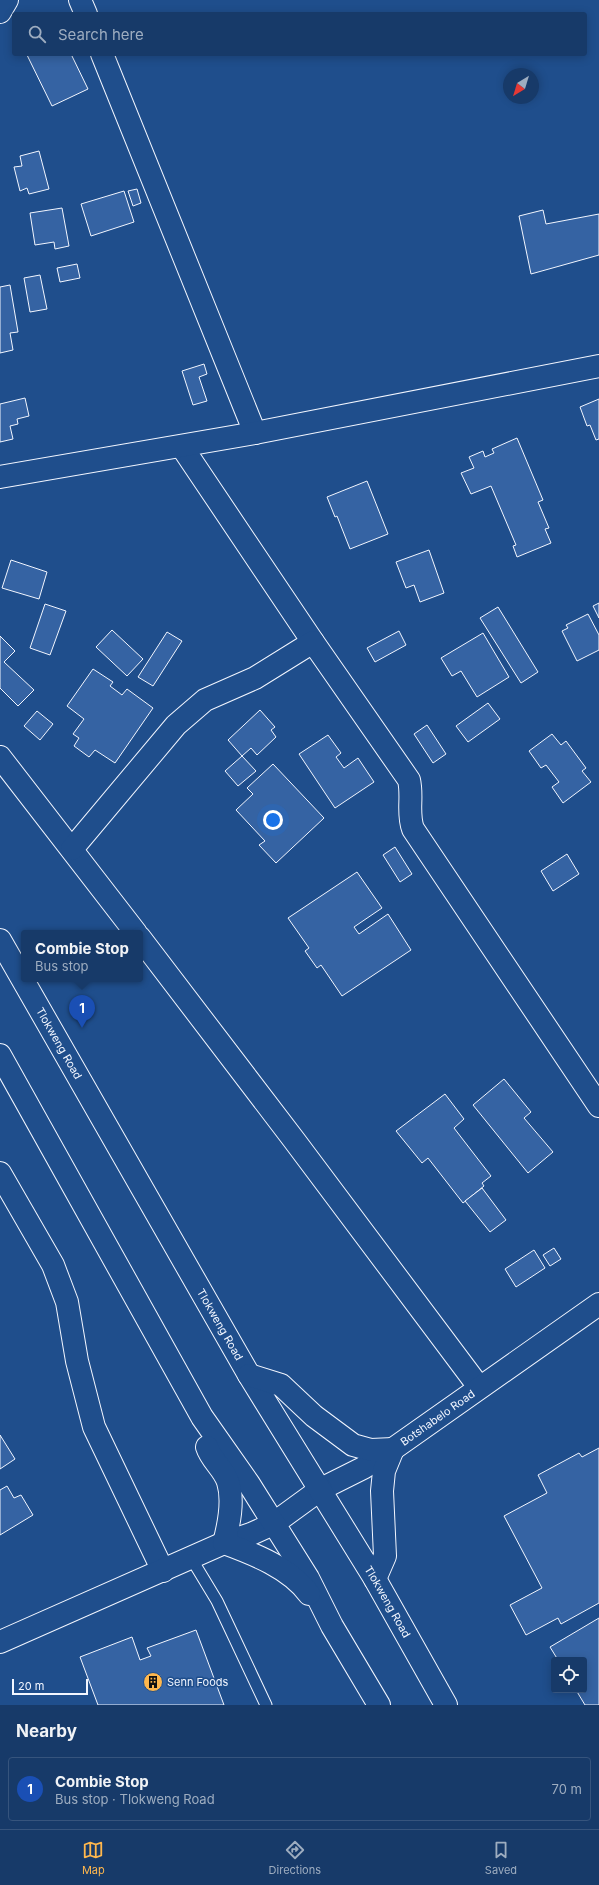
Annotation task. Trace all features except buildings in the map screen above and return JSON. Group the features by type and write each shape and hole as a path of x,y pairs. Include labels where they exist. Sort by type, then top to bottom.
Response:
{"street":[{"path":"0,12 6,0"},
{"path":"80,0 85,12"},
{"path":"103,56 255,433"},
{"path":"0,477 255,433 599,366"},
{"path":"182,446 312,642 409,780 412,798 409,819 413,829 599,1106"},
{"path":"72,849 176,725 190,712 205,700 255,678 312,642"},
{"path":"0,757 134,930"},
{"name":"Tlokweng Road","path":"0,940 21,977"},
{"path":"143,942 479,1387"},
{"name":"Tlokweng Road","path":"24,982 249,1375 321,1489 353,1545 375,1579 446,1705"},
{"path":"0,1055 202,1417 249,1484 308,1578 332,1626 379,1705"},
{"path":"0,1173 53,1265 67,1302 77,1361 94,1427 163,1571"},
{"name":"Botshabelo Road","path":"0,1642 224,1543 251,1534 273,1524 321,1489 363,1468 393,1449 599,1304"},
{"path":"249,1375 281,1385 314,1416 353,1445 371,1450 393,1449 384,1471 382,1491 385,1556 375,1579"},
{"path":"202,1417 207,1449 228,1482 230,1504 229,1523 224,1543 253,1554 301,1583 332,1626"}],"lane":[{"path":"191,1558 217,1601 266,1705"}],"place":[{"name":"Combie Stop","path":"82,1028"},
{"name":"Senn Foods","path":"153,1682"}]}
